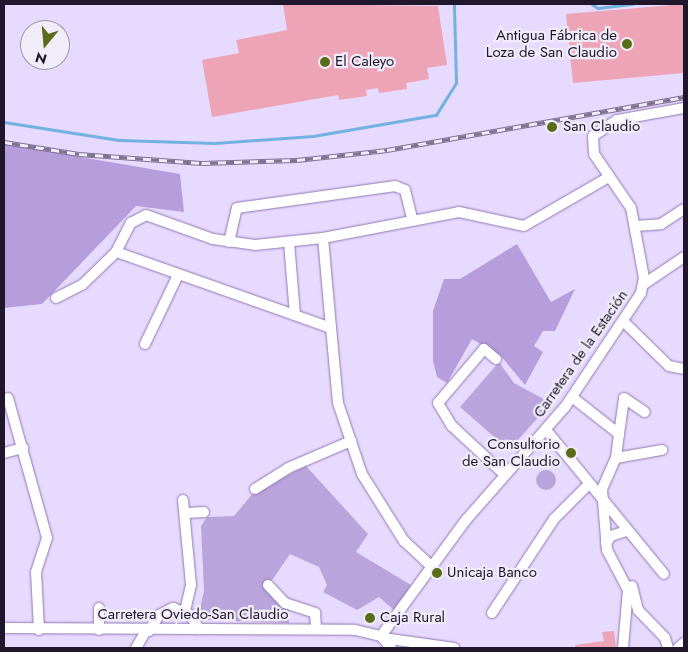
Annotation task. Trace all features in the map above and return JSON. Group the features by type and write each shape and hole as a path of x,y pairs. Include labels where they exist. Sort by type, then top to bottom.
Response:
{"street":[{"name":"Carretera de la Estación","path":"383,641 430,566 572,397 624,321 644,284 635,226 629,203 594,154 593,136 617,120 684,108"},
{"path":"56,298 82,284 116,252 131,223 146,215 229,242 289,242 323,238 459,212 524,226 609,177"},
{"path":"229,242 237,208 395,186 405,190 413,221"},
{"path":"635,226 661,224 684,209"},
{"path":"323,238 338,403 362,474 404,541 430,566"},
{"path":"289,242 295,315"},
{"path":"116,252 331,328"},
{"path":"644,284 684,257"},
{"path":"145,344 178,275"},
{"path":"624,321 669,366 684,369"},
{"path":"496,359 484,349 438,403 452,426 505,475"},
{"path":"572,397 619,434"},
{"path":"8,398 47,538 36,572 39,630"},
{"path":"645,412 624,398 616,458 606,472 604,524 610,560 634,589 638,610 665,638 668,648"},
{"path":"546,430 617,521 664,574"},
{"path":"255,489 288,468 351,441"},
{"path":"4,453 23,448"},
{"path":"616,458 662,450"},
{"path":"492,613 554,519 588,485"},
{"path":"183,500 187,513 191,585 185,611"},
{"path":"187,513 204,512"},
{"path":"604,524 617,521"},
{"path":"606,543 617,521"},
{"path":"606,543 611,536 626,531"},
{"path":"623,648 628,590 624,576"},
{"path":"268,585 285,603 314,613 316,629"},
{"path":"99,608 99,630"},
{"path":"136,648 147,631 165,611 185,611"},
{"path":"185,611 199,629"},
{"name":"Carretera Oviedo-San Claudio","path":"4,628 147,631 316,629 383,641 454,648"},
{"path":"383,641 391,648"},
{"path":"678,648 684,643"}],"shaded area":[{"path":"4,144 180,174 184,212 136,206 42,304 4,308"},
{"path":"517,244 551,302 575,289 555,331 543,331 534,346 543,352 525,385 501,356 472,339 447,383 437,377 433,361 433,311 444,279 460,279"},
{"path":"499,362 514,383 551,403 509,450 460,407"},
{"path":"306,466 368,534 356,552 411,585 394,610 379,597 357,610 323,592 327,585 319,567 290,554 273,579 264,583 289,607 289,623 208,620 200,608 204,591 201,526 207,517 234,516 254,492"},
{"path":"542,470 550,470 556,476 556,484 550,490 542,490 536,484 536,476"}],"building":[{"name":"El Caleyo","path":"283,4 438,6 447,65 427,68 429,79 406,83 407,89 379,93 378,88 366,90 367,96 339,100 338,95 212,117 202,60 239,53 236,40 287,30"},
{"name":"Antigua Fábrica de Loza de San Claudio","path":"684,4 684,73 573,83 566,14"},
{"path":"614,631 616,648 576,648 575,645 604,641 602,632"}],"waterway":[{"path":"4,122 119,140 215,143 313,136 436,115 456,83 454,4"},
{"path":"592,4 598,8 633,4"}],"railway":[{"path":"4,142 79,154 202,163 297,160 387,150 684,97"}],"place":[{"name":"Antigua Fábrica de Loza de San Claudio","path":"627,44"},
{"name":"El Caleyo","path":"325,62"},
{"name":"San Claudio","path":"552,127"},
{"name":"Consultorio de San Claudio","path":"571,453"},
{"name":"Unicaja Banco","path":"437,573"},
{"name":"Caja Rural","path":"370,618"}]}
